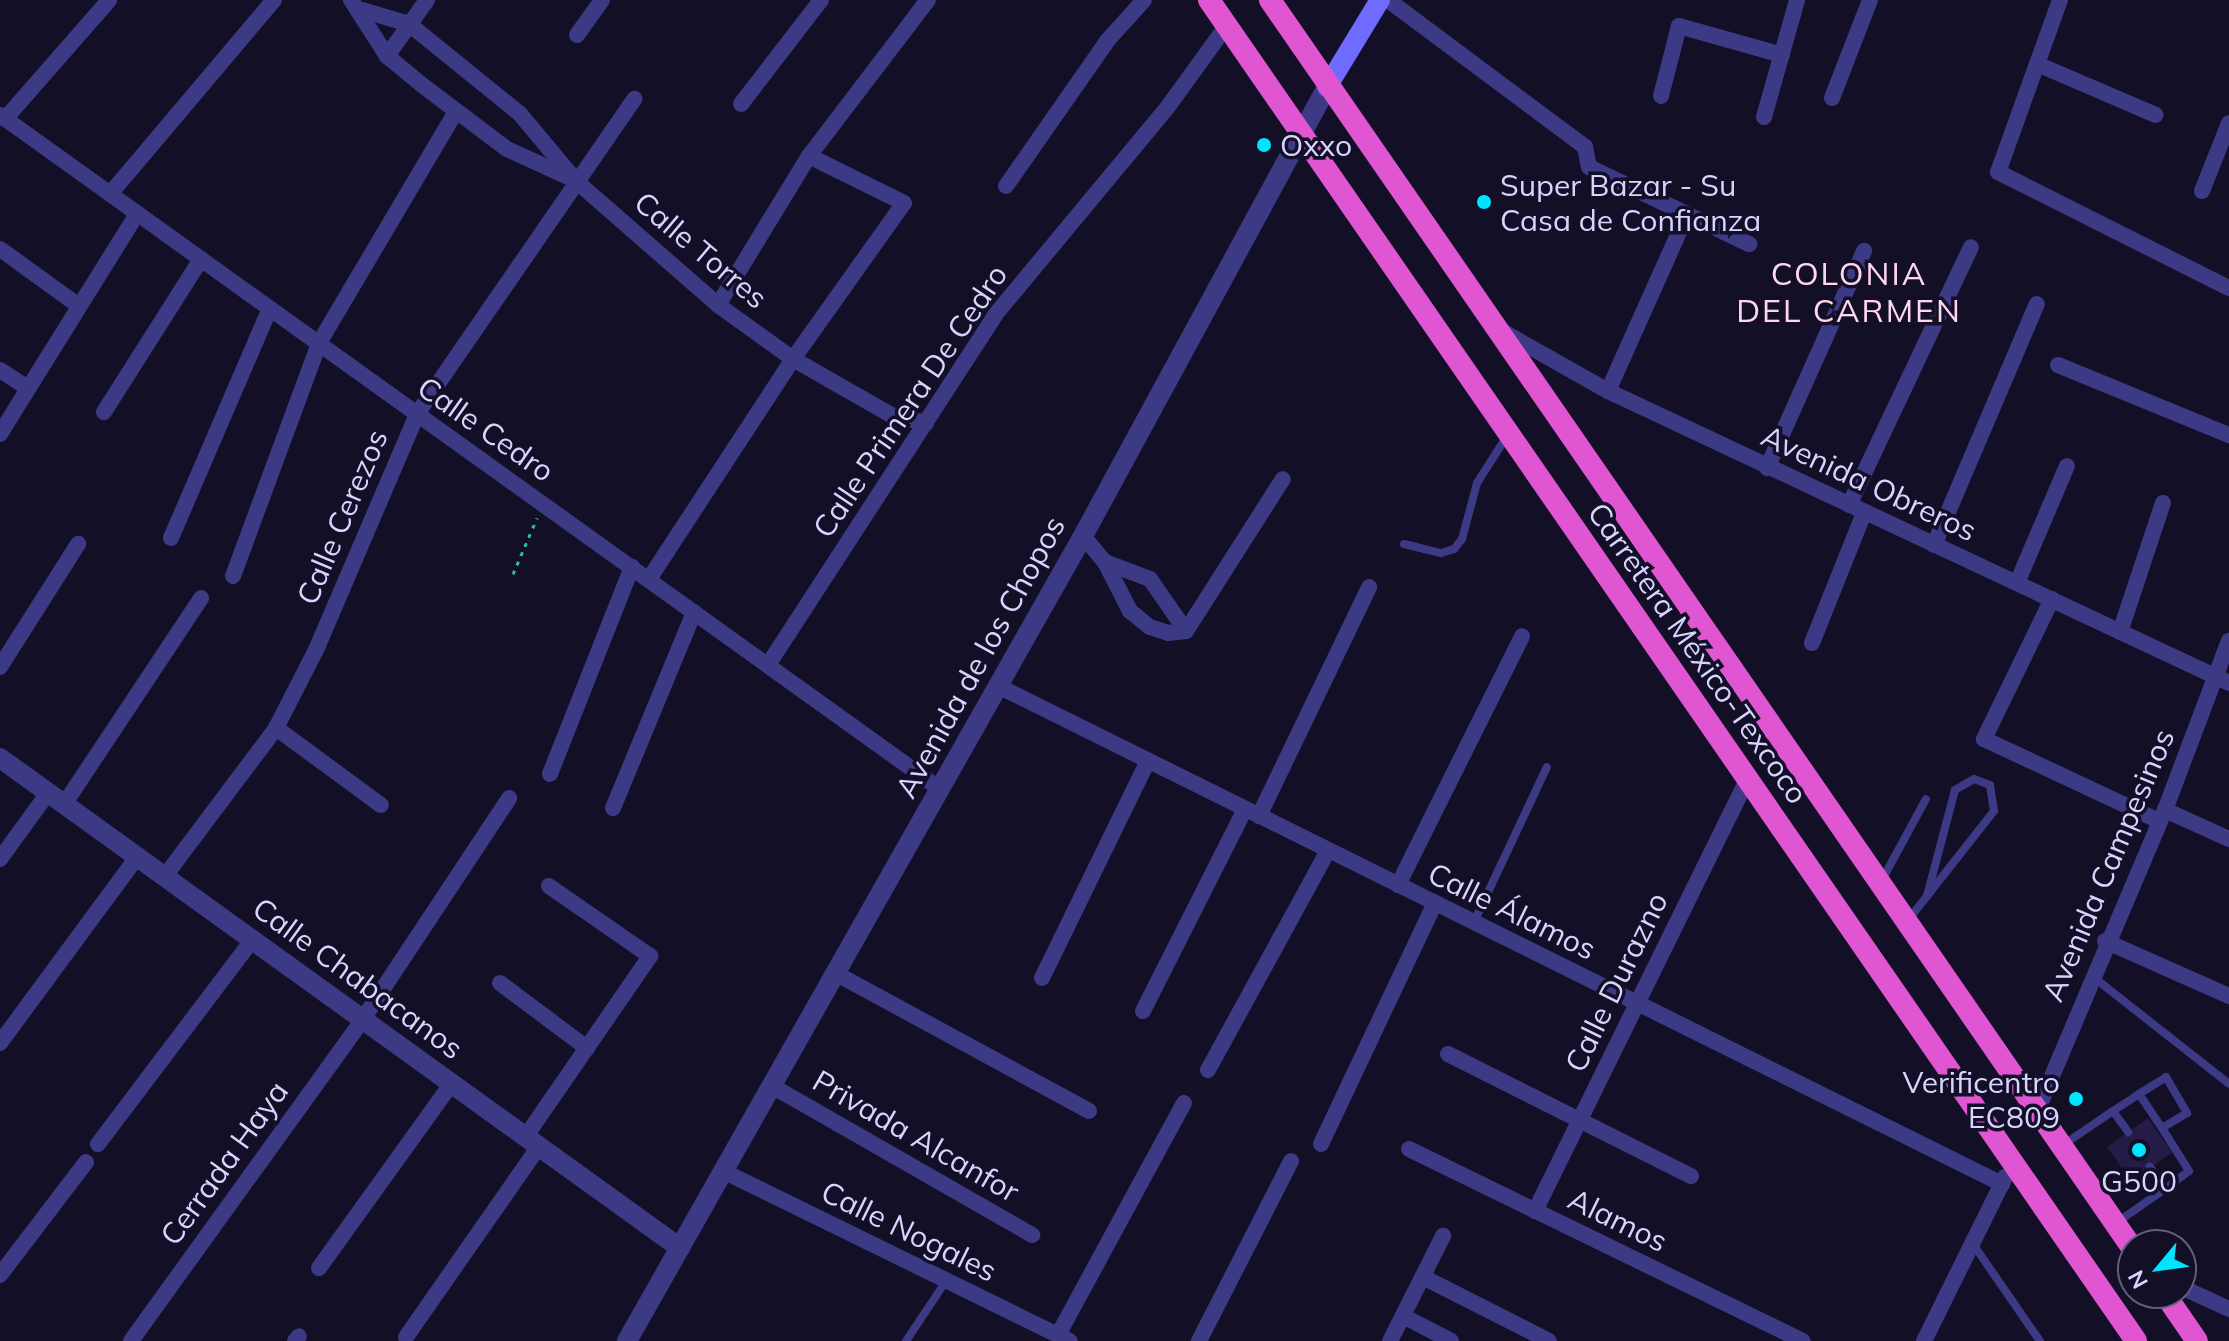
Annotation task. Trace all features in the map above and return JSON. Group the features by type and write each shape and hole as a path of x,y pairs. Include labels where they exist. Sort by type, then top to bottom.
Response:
{"highway":[{"name":"Carretera México-Texcoco","path":"1209,0 2136,1341"},
{"name":"Carretera México-Texcoco","path":"1270,0 1490,324 2119,1229"},
{"path":"2175,1309 2197,1341"}],"main road":[{"name":"Avenida de los Chopos","path":"1327,87 1380,0"}],"street":[{"path":"3,117 109,0"},
{"path":"110,194 274,0"},
{"path":"387,56 427,0"},
{"path":"577,35 602,0"},
{"path":"741,104 821,0"},
{"path":"718,305 809,156 928,0"},
{"path":"1006,186 1107,41 1144,0"},
{"path":"1388,0 1585,147 1589,167 1749,244"},
{"path":"1764,117 1797,0"},
{"path":"1832,98 1870,0"},
{"path":"2060,0 1998,172 2229,288"},
{"name":"Calle Torres","path":"356,5 409,24 520,114 576,181 718,305 793,359 891,415 926,423"},
{"name":"Calle Torres","path":"356,5 387,56 507,149 576,181"},
{"name":"Calle Primera De Cedro","path":"768,665 995,315 1167,108 1227,25"},
{"path":"1661,96 1679,26 1782,55"},
{"path":"2037,64 2156,115"},
{"name":"Avenida de los Chopos","path":"627,1341 1083,536 1301,129 1327,87"},
{"name":"Calle Cerezos","path":"165,876 276,728 316,650 417,414 634,99"},
{"path":"233,576 319,343 456,111"},
{"name":"Calle Cedro","path":"3,117 940,789"},
{"path":"2202,191 2228,132"},
{"path":"649,579 793,359 904,203 809,156"},
{"path":"0,434 137,214"},
{"path":"1608,391 1687,214"},
{"path":"1812,643 1856,509 1971,247"},
{"path":"0,249 79,306"},
{"path":"1767,468 1864,251"},
{"path":"104,412 201,259"},
{"path":"1934,545 2037,304"},
{"path":"171,538 270,308"},
{"name":"Avenida Obreros","path":"1490,324 1608,391 2223,680"},
{"path":"2058,365 2229,435"},
{"path":"0,370 28,388"},
{"path":"2017,583 2067,466"},
{"path":"1186,631 1283,479"},
{"path":"2120,632 2163,503"},
{"path":"1083,536 1105,562 1130,611 1150,627 1186,631"},
{"path":"0,667 78,544"},
{"path":"1105,562 1150,579 1186,631"},
{"path":"550,774 632,567"},
{"path":"1143,1011 1252,813 1369,587"},
{"path":"0,859 56,798 201,598"},
{"path":"2052,599 1984,739 2162,815 2229,839"},
{"path":"613,808 694,612"},
{"path":"1398,885 1522,636"},
{"name":"Avenida Campesinos","path":"2038,1109 2105,941 2223,680 2229,641"},
{"name":"Calle Álamos","path":"998,686 2002,1184"},
{"path":"276,728 381,805"},
{"name":"Calle Chabacanos","path":"0,758 680,1248"},
{"path":"1042,978 1148,761"},
{"name":"Calle Durazno","path":"1535,1211 1748,778"},
{"name":"Cerrada Haya","path":"131,1341 363,1019 509,798"},
{"path":"1208,1070 1328,851"},
{"path":"0,1043 137,857"},
{"path":"406,1337 533,1141 587,1048 650,956 549,886"},
{"path":"1321,1144 1435,903"},
{"path":"98,1144 253,939"},
{"path":"2105,941 2229,996"},
{"path":"835,973 1089,1111"},
{"path":"500,983 587,1048"},
{"path":"1448,1054 1691,1176"},
{"path":"319,1268 452,1083"},
{"name":"Privada Alcanfor","path":"772,1086 1032,1235"},
{"path":"1064,1338 1184,1103"},
{"name":"Alamos","path":"1409,1149 1803,1341"},
{"path":"1199,1341 1291,1161"},
{"path":"0,1275 86,1162"},
{"path":"1924,1341 2012,1163"},
{"name":"Calle Nogales","path":"723,1171 1064,1338"},
{"path":"1390,1341 1443,1236"},
{"path":"1423,1277 1549,1341"},
{"path":"2197,1294 2229,1309"},
{"path":"1403,1316 1451,1341"}],"lane":[{"path":"1404,544 1441,553 1454,549 1462,539 1477,483 1510,432"},
{"path":"1474,923 1547,767"},
{"path":"1906,923 1994,811 1990,785 1974,779 1955,790 1927,896"},
{"path":"1880,884 1926,799"},
{"path":"2091,975 2229,1084"},
{"path":"2062,1146 2166,1077 2187,1113 2162,1128"},
{"path":"2115,1224 2189,1171 2139,1094"},
{"path":"2113,1111 2128,1132"},
{"path":"2150,1167 2165,1189"},
{"path":"1972,1244 2040,1341"},
{"path":"905,1340 947,1281"}],"path":[{"path":"513,574 544,504"}],"building":[{"name":"G500","path":"2148,1118 2172,1152 2131,1181 2107,1147"}],"place":[{"name":"Oxxo","path":"1264,145"},
{"name":"Super Bazar - Su Casa de Confianza","path":"1484,202"},
{"name":"Verificentro EC809","path":"2076,1099"},
{"name":"G500","path":"2139,1150"}],"district":[{"name":"COLONIA DEL CARMEN","path":"1849,292"}]}
